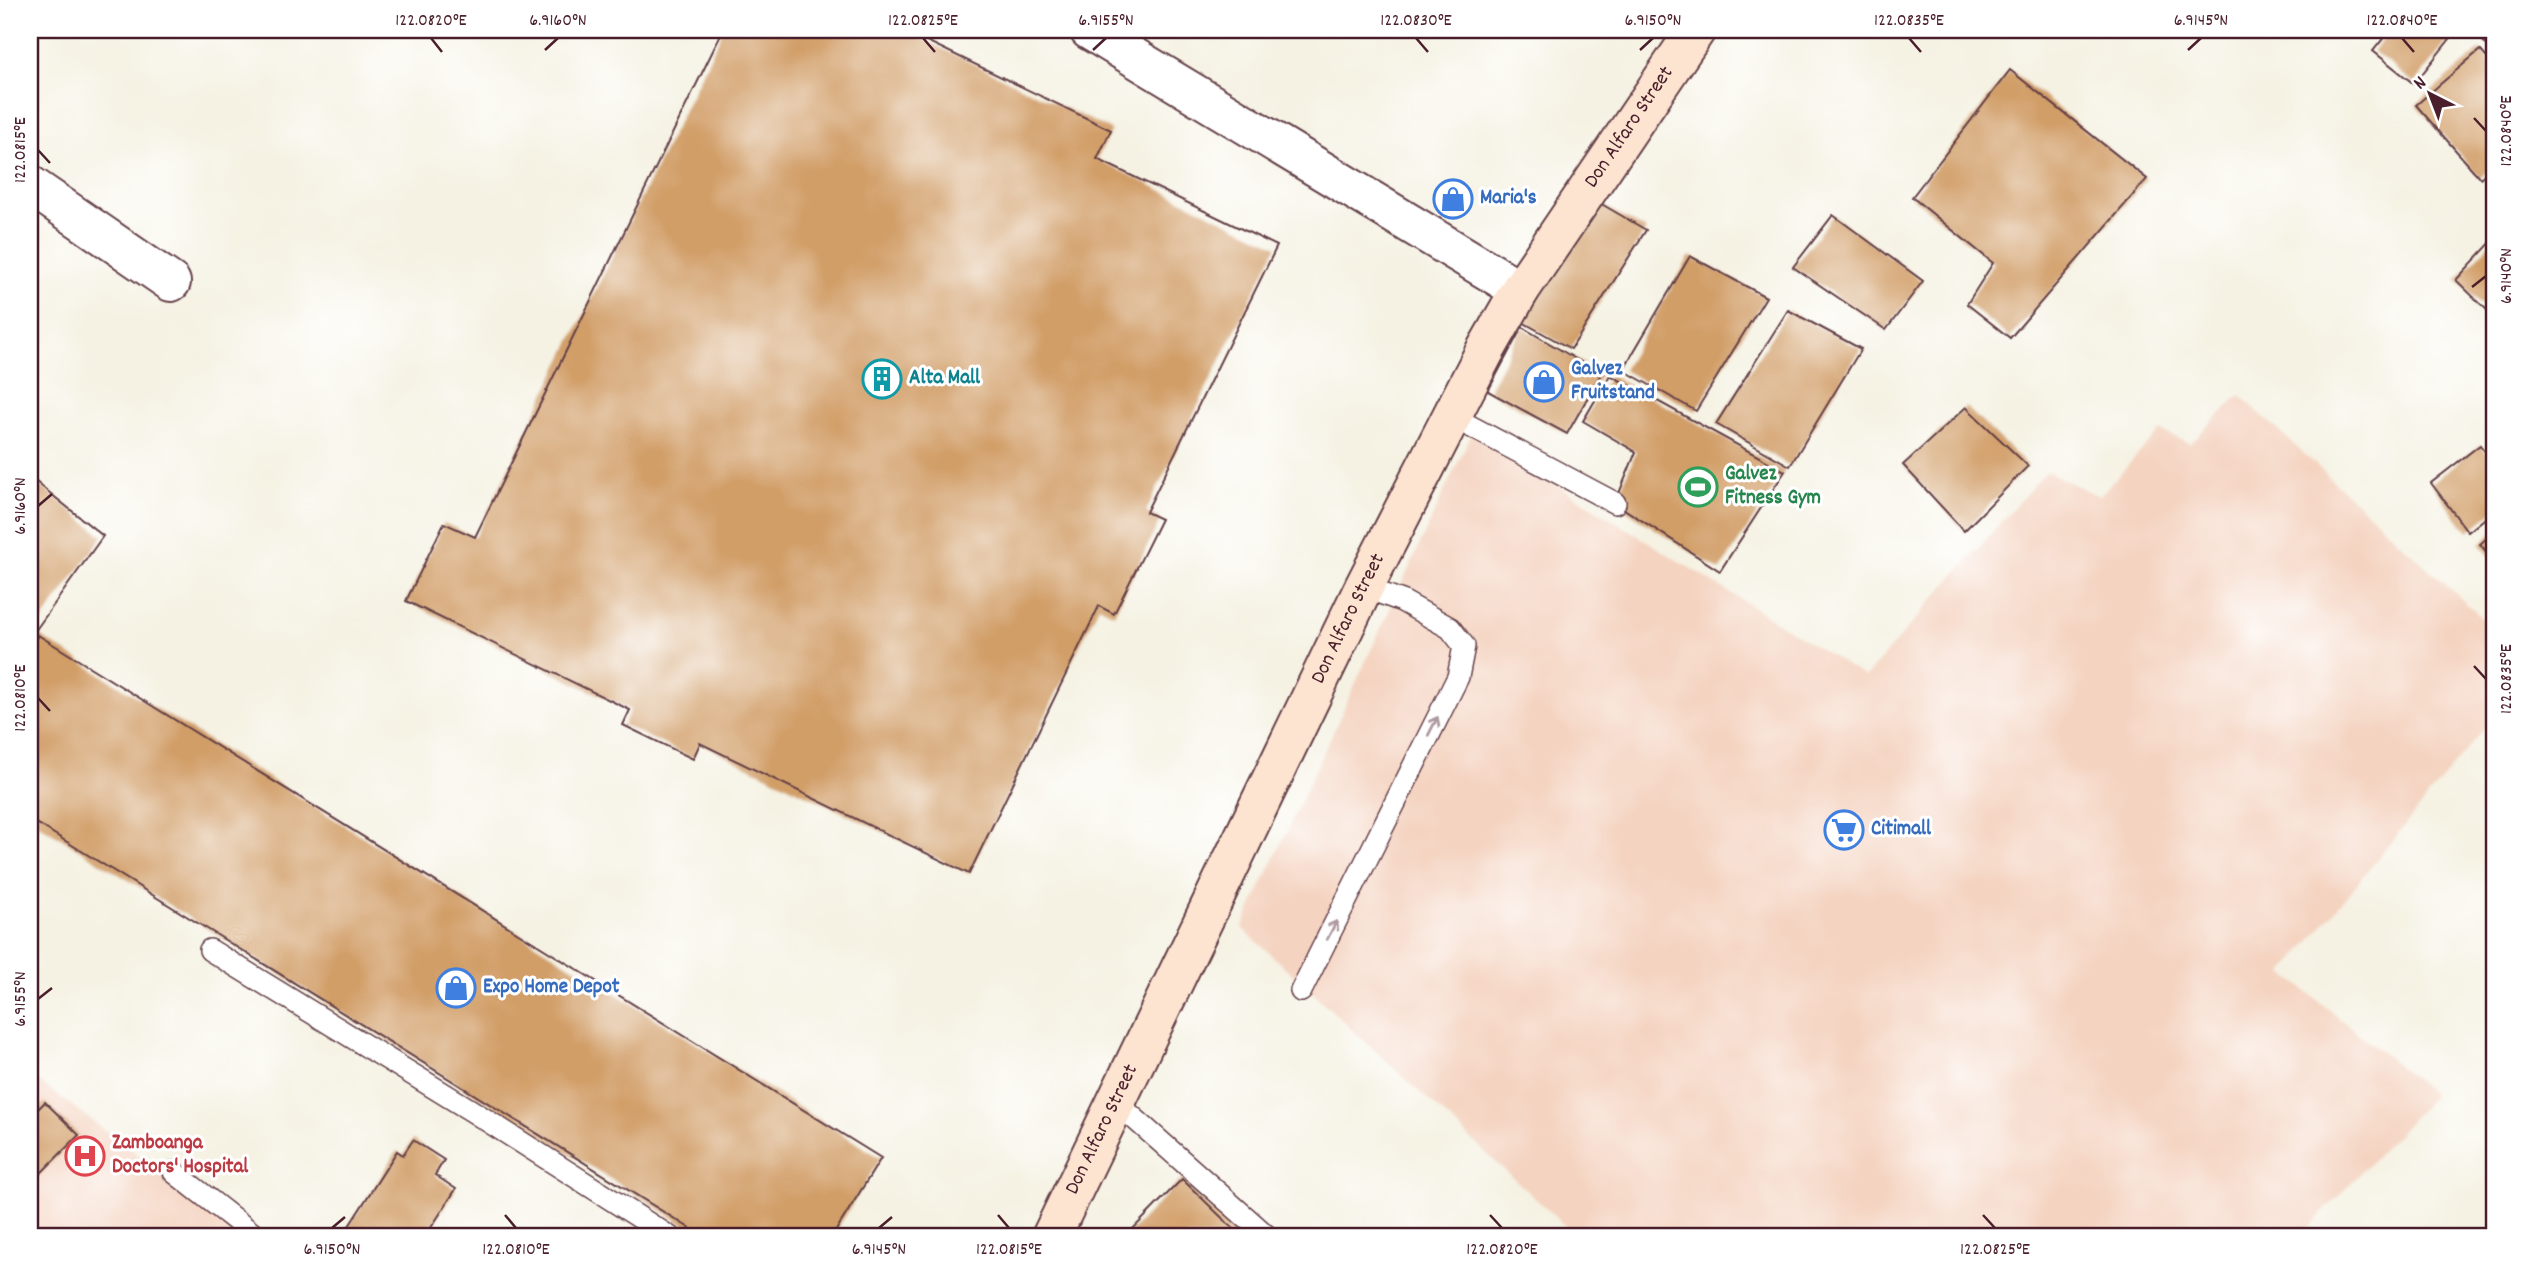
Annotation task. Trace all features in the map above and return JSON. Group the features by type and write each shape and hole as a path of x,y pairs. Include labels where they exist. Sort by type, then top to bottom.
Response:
{"main road":[{"name":"Don Alfaro Street","path":"1051,1237 1364,587 1451,416 1520,290 1696,30"}],"street":[{"path":"1089,30 1520,290"},
{"path":"30,185 171,282"}],"lane":[{"path":"1451,416 1615,503"},
{"path":"1301,991 1458,677 1464,646 1450,628 1402,601 1364,587"},
{"path":"211,950 670,1237"},
{"path":"1117,1103 1268,1237"},
{"path":"174,1172 254,1236"}],"shaded area":[{"name":"Citimall","path":"2240,395 2494,629 2494,716 2284,973 2434,1095 2300,1237 1577,1237 1242,928 1472,432 1865,677 2046,471 2099,496 2160,431 2190,443"},
{"name":"Zamboanga Doctors' Hospital","path":"30,1075 249,1237 30,1237"}],"building":[{"name":"Alta Mall","path":"723,30 904,30 1111,130 1097,159 1277,246 1146,512 1161,519 1114,614 1099,606 969,874 700,743 693,759 623,725 630,710 406,601 444,523 475,537"},
{"path":"2390,30 2457,30 2414,84 2373,51"},
{"path":"2494,30 2494,52 2474,32"},
{"path":"2480,50 2494,66 2494,166 2480,178 2416,105"},
{"path":"2010,70 2147,179 2010,338 1967,304 1993,263 1912,197"},
{"path":"1593,199 1646,230 1571,349 1519,320"},
{"path":"1833,215 1923,281 1886,330 1793,267"},
{"path":"2494,239 2494,317 2456,280"},
{"path":"1690,256 1766,297 1696,411 1623,370"},
{"path":"1788,310 1861,349 1790,466 1716,424"},
{"name":"Galvez Fruitstand","path":"1522,327 1601,374 1567,434 1488,391"},
{"name":"Galvez Fitness Gym","path":"1610,375 1785,471 1720,571 1615,503 1636,452 1583,421"},
{"path":"1966,407 2028,466 1964,531 1903,465"},
{"path":"2480,445 2494,463 2494,511 2468,532 2431,483"},
{"path":"30,477 103,536 30,638"},
{"path":"2494,532 2494,561 2480,544"},
{"name":"Expo Home Depot","path":"38,635 881,1158 832,1237 704,1237 30,819 30,648"},
{"path":"45,1102 79,1135 30,1184 30,1115"},
{"path":"413,1140 444,1160 435,1175 456,1189 425,1237 342,1237 397,1151 403,1155"},
{"path":"1182,1179 1242,1237 1125,1237"}],"place":[{"name":"Maria's","path":"1453,199"},
{"name":"Alta Mall","path":"882,379"},
{"name":"Galvez Fruitstand","path":"1544,382"},
{"name":"Galvez Fitness Gym","path":"1698,487"},
{"name":"Citimall","path":"1844,830"},
{"name":"Expo Home Depot","path":"456,988"},
{"name":"Zamboanga Doctors' Hospital","path":"85,1156"}]}
